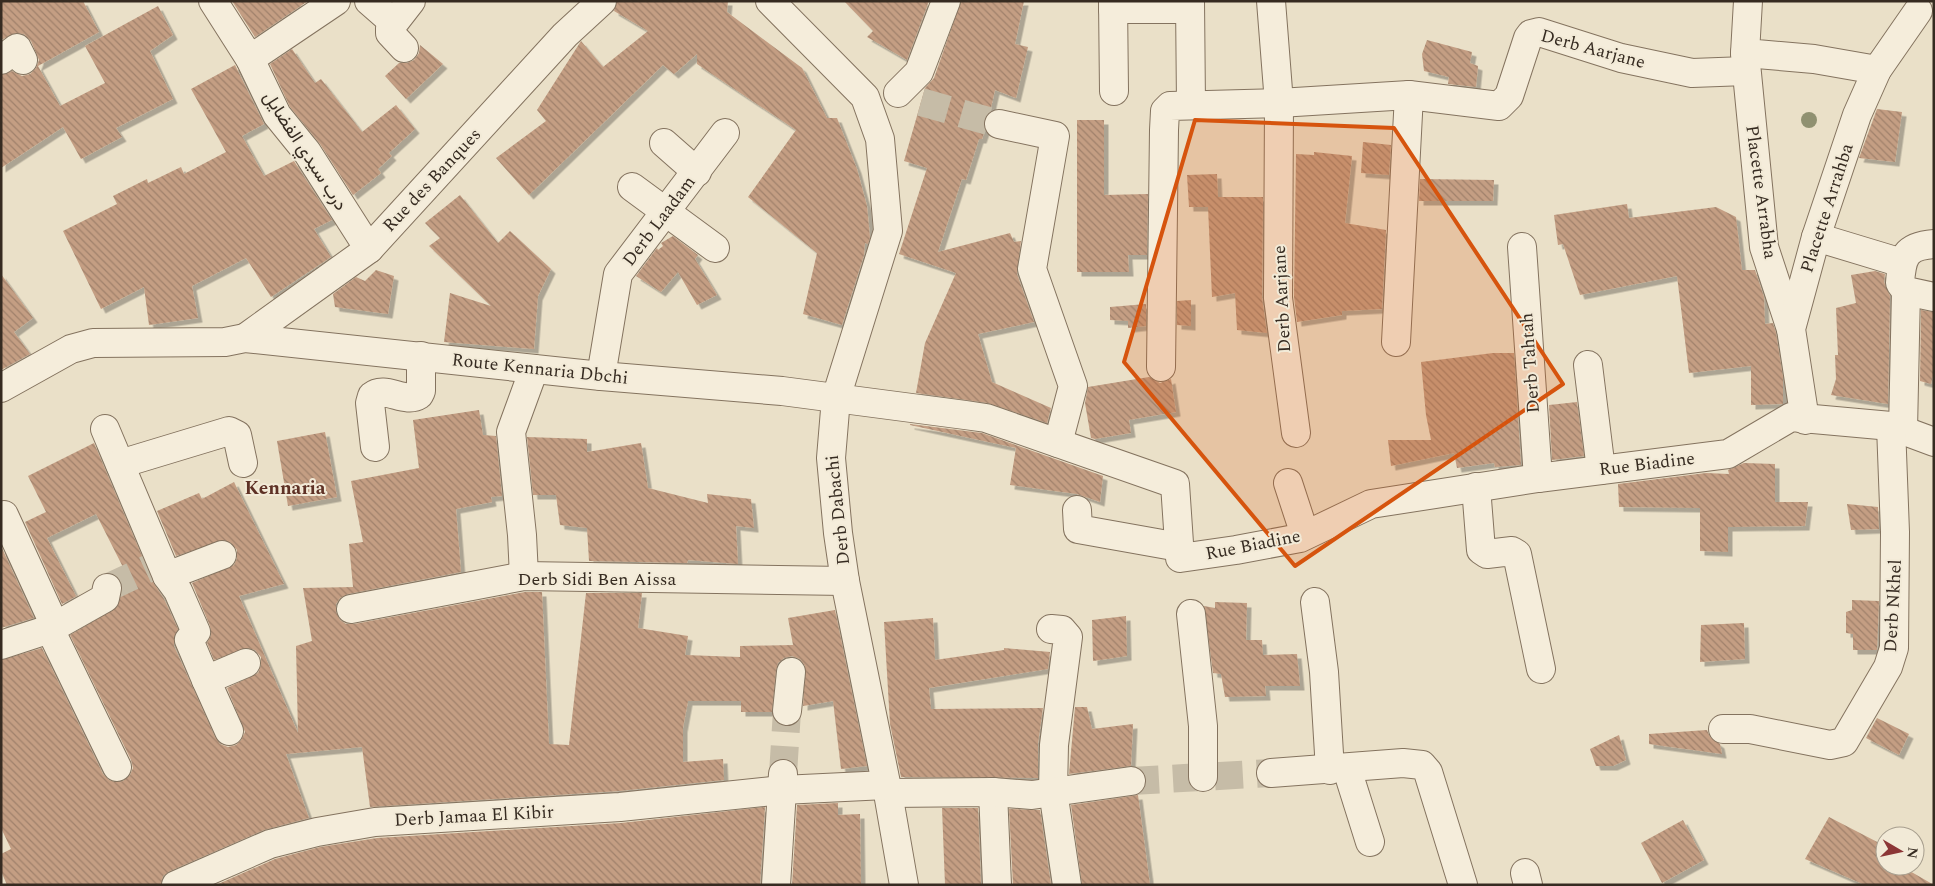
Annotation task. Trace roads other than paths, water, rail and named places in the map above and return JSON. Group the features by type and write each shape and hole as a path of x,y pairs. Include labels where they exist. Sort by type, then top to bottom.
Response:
{"street":[{"name":"درب سيدي الفضايل","path":"213,1 250,59 277,114 307,152 368,249"},
{"path":"250,59 336,1"},
{"path":"369,1 393,22"},
{"path":"404,48 390,33 390,28 411,1"},
{"name":"Rue des Banques","path":"245,338 368,249 566,35 602,1"},
{"path":"770,1 865,97 909,98 946,1"},
{"name":"Derb Aarjane","path":"1271,1 1279,103 1278,298 1296,433"},
{"name":"Placette Arrabha","path":"1748,1 1746,62 1764,247 1790,329"},
{"path":"1114,91 1113,5 1190,5 1191,105"},
{"name":"Placette Arrahba","path":"1813,420 1790,329 1816,237 1857,115 1877,70 1917,10"},
{"name":"Derb Aarjane","path":"1161,368 1165,111 1172,105 1279,103 1409,95 1493,106 1503,104 1509,96 1525,43 1531,34 1539,32 1621,58 1692,73 1746,62"},
{"path":"1746,62 1814,59 1877,70"},
{"path":"1396,342 1409,95"},
{"name":"Derb Dabachi","path":"865,97 880,139 888,231 836,398 832,458 838,533 845,582 887,789 904,885"},
{"path":"999,124 1055,136 1032,269 1073,386 1058,443"},
{"name":"Derb Laadam","path":"601,376 612,271 665,212 725,133"},
{"path":"664,143 696,172"},
{"path":"632,187 715,248"},
{"path":"1816,237 1902,263 1906,253 1921,245 1934,244"},
{"name":"Derb Tahtah","path":"1522,247 1538,478"},
{"name":"Derb Nkhel","path":"1723,728 1750,729 1830,745 1844,742 1888,667 1894,643 1897,428 1906,291 1900,283 1902,263"},
{"path":"1906,291 1934,296"},
{"path":"1,388 71,349 93,343 226,342 245,338"},
{"name":"Route Kennaria Dbchi","path":"245,338 601,376 836,398"},
{"path":"376,447 370,403 372,396 378,393 408,397 419,394 421,387 421,356"},
{"path":"1588,365 1601,470"},
{"path":"524,576 512,432 534,369"},
{"name":"Rue Biadine","path":"836,398 986,418 1175,484 1180,558 1236,550 1306,535 1371,504 1538,478 1728,454 1791,417 1897,428 1934,442"},
{"path":"105,429 161,568 178,591 196,632 189,640 229,731"},
{"path":"120,464 229,431 237,436 243,463"},
{"path":"1288,483 1306,535"},
{"path":"1476,487 1481,550 1487,554 1512,551 1517,554 1541,669"},
{"path":"1077,510 1078,529 1179,547"},
{"path":"4,515 52,628 118,767"},
{"path":"161,568 222,555"},
{"name":"Derb Sidi Ben Aissa","path":"351,609 524,576 845,582"},
{"path":"1,645 52,628 105,598 108,588"},
{"path":"1314,602 1339,769 1370,842"},
{"path":"1191,614 1203,726 1203,777"},
{"path":"1050,629 1062,630 1068,637 1054,745 1053,791 1067,885"},
{"path":"206,680 246,664"},
{"path":"787,711 791,672"},
{"path":"1271,773 1403,763 1422,765 1428,772 1462,885"},
{"path":"776,885 783,782"},
{"name":"Derb Jamaa El Kibir","path":"176,885 270,844 317,832 375,822 620,807 783,782 887,789 1032,795 1132,782"},
{"path":"993,792 997,885"}],"tunnel":[{"path":"921,102 999,124"},
{"path":"107,588 154,566"},
{"path":"783,774 787,711"},
{"path":"1131,781 1271,773"}],"district":[{"name":"Kennaria","path":"285,488"}]}
